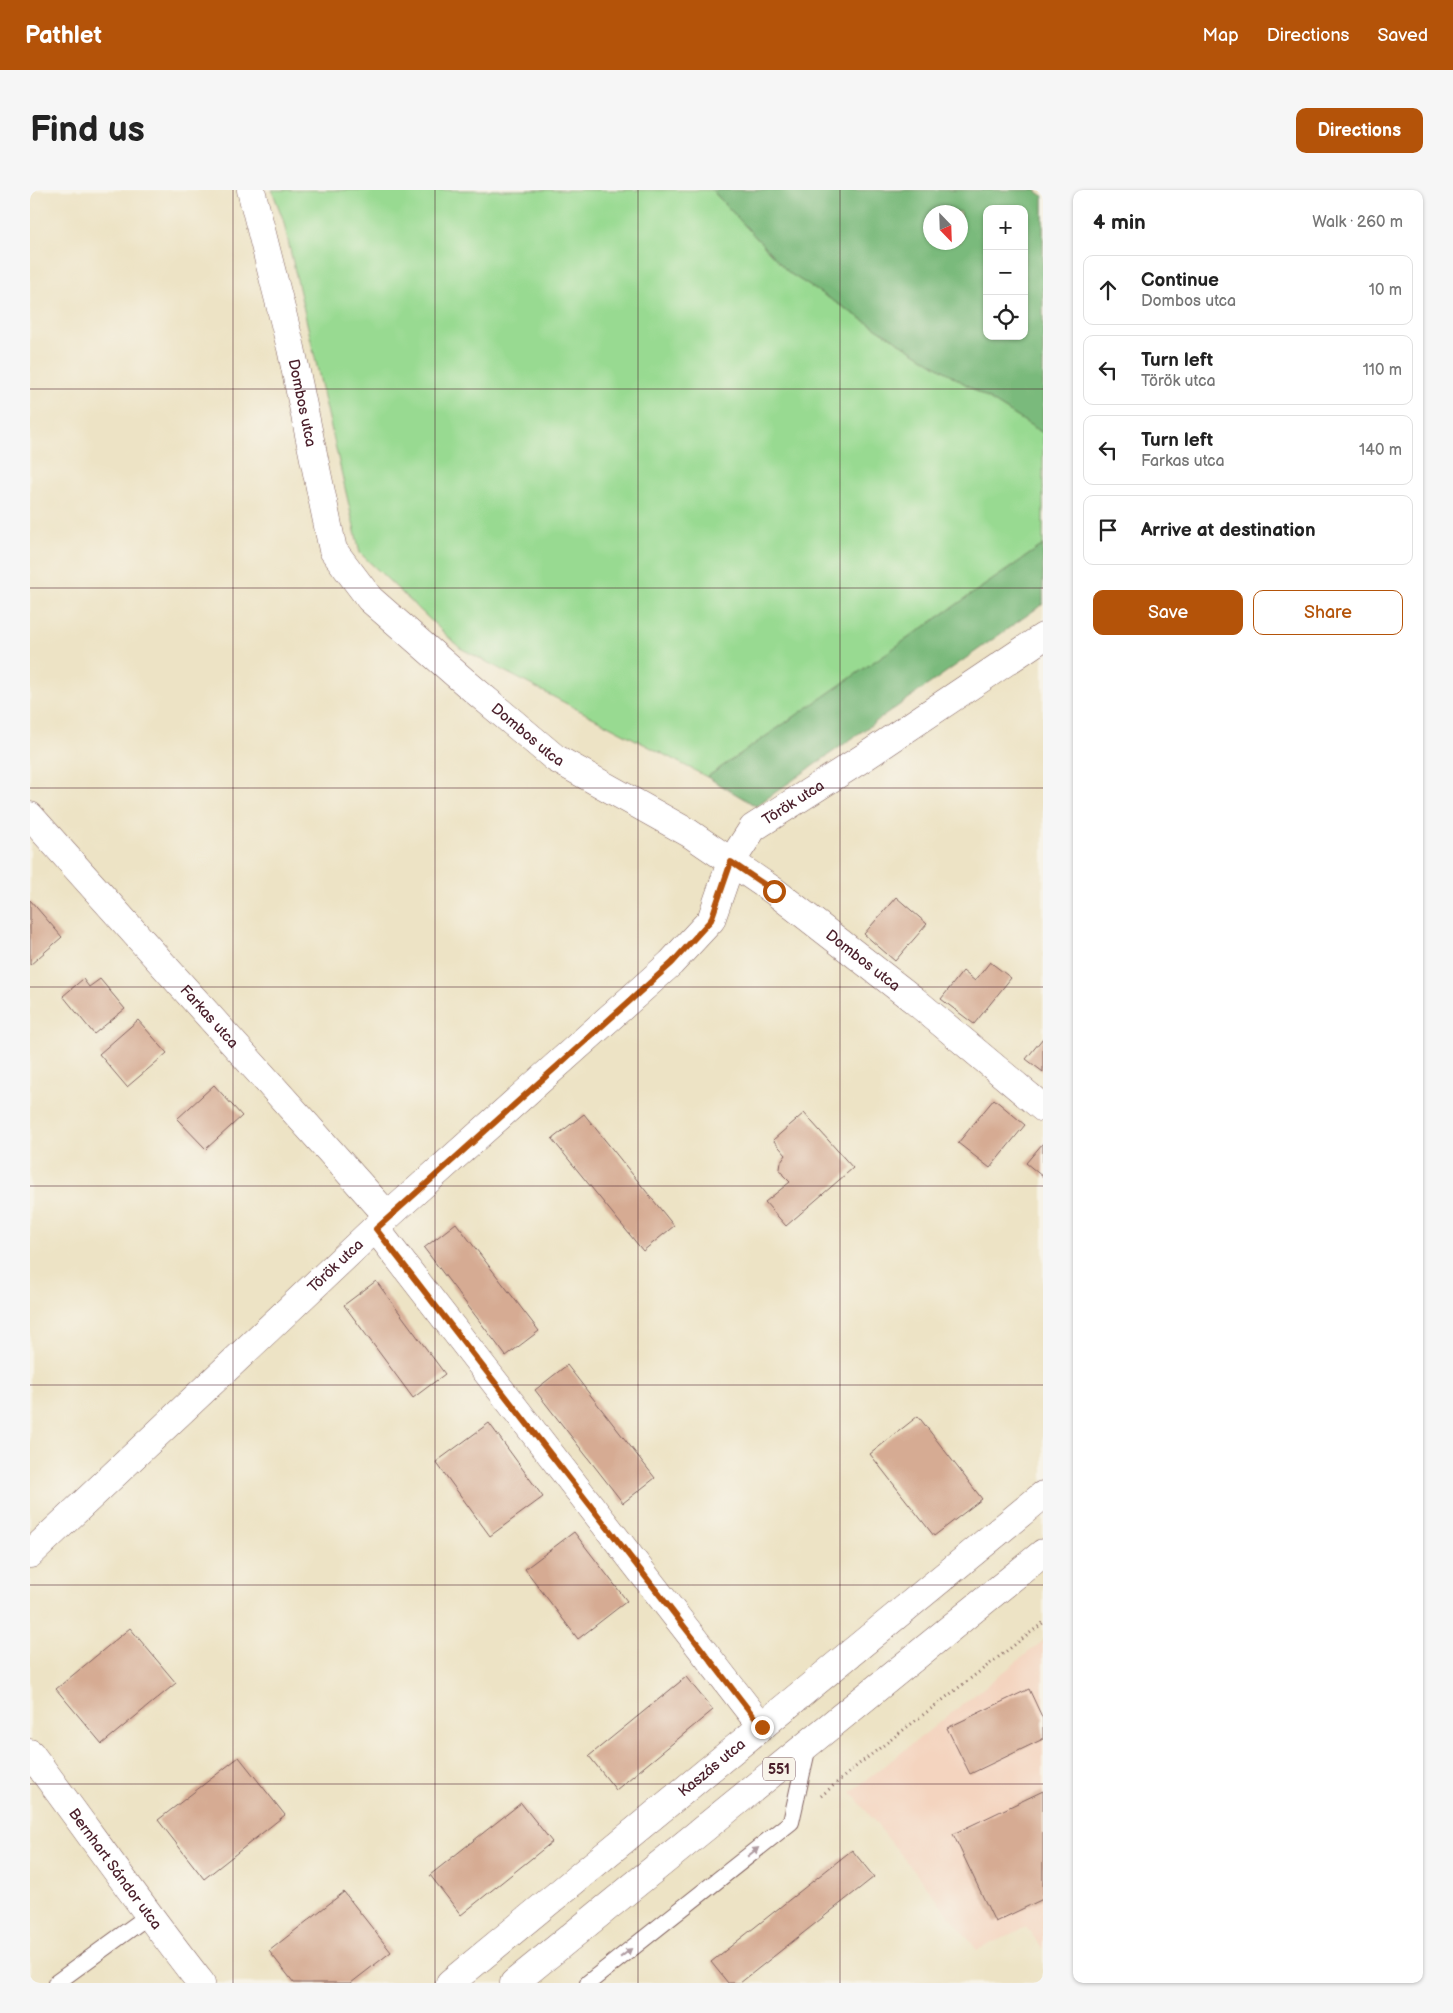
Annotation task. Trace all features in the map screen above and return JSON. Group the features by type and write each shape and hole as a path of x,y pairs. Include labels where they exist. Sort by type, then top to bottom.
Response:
{"street":[{"name":"Dombos utca","path":"250,190 291,348 333,550 370,598 466,684 555,758 690,833 774,891 914,1000 1043,1108"},
{"name":"Török utca","path":"30,1554 382,1222 672,963 711,920 731,862 753,828 863,758 1043,637"},
{"name":"Farkas utca","path":"30,816 382,1222 762,1727"},
{"name":"Kaszás utca","path":"450,1983 1043,1495"},
{"name":"551","path":"514,1983 808,1746 1043,1553"},
{"name":"Bernhart Sándor utca","path":"30,1753 92,1836 148,1916 201,1983"}],"lane":[{"path":"588,1983 791,1822 808,1746"},
{"path":"56,1983 148,1916"}],"path":[{"path":"791,1822 859,1764 1043,1623"}],"shaded area":[{"path":"1043,1641 1043,1949 1026,1927 977,1950 851,1792"}],"green space":[{"path":"272,190 712,190 789,273 1043,433 1043,545 707,777 460,648 360,553 283,219"},
{"path":"712,190 1035,190 1043,196 1043,433 789,273"},
{"path":"1043,545 1043,604 756,806 707,777"}],"building":[{"path":"896,897 927,924 895,961 864,934"},
{"path":"30,900 62,937 30,965"},
{"path":"990,962 1011,978 974,1024 941,999 963,971 975,981"},
{"path":"83,979 89,987 100,979 125,1009 94,1034 63,996"},
{"path":"138,1020 167,1053 127,1087 99,1054"},
{"path":"1043,1038 1043,1072 1026,1059"},
{"path":"214,1085 242,1116 206,1149 177,1119"},
{"path":"994,1099 1025,1125 990,1168 958,1143"},
{"path":"804,1113 853,1168 786,1226 765,1202 790,1182 780,1169 781,1162 786,1155 773,1140"},
{"path":"584,1114 674,1226 643,1251 552,1139"},
{"path":"1043,1143 1043,1177 1026,1163"},
{"path":"456,1223 539,1331 506,1356 424,1248"},
{"path":"376,1281 445,1374 413,1398 344,1305"},
{"path":"567,1365 655,1478 623,1503 535,1390"},
{"path":"918,1416 982,1499 934,1536 870,1454"},
{"path":"489,1423 543,1497 490,1536 436,1462"},
{"path":"574,1532 627,1601 578,1639 525,1569"},
{"path":"130,1628 176,1683 102,1744 56,1689"},
{"path":"686,1677 713,1710 616,1790 589,1756"},
{"path":"1029,1689 1043,1719 1043,1739 970,1774 947,1728"},
{"path":"239,1757 285,1815 204,1879 158,1820"},
{"path":"1043,1791 1043,1899 995,1922 953,1834"},
{"path":"521,1803 552,1842 461,1915 430,1875"},
{"path":"852,1850 874,1877 740,1983 728,1983 711,1962"},
{"path":"344,1892 391,1952 351,1983 294,1983 269,1951"}],"route":[{"path":"762,1727 376,1229 388,1216 672,963 711,920 722,893 731,862 774,891"}]}
